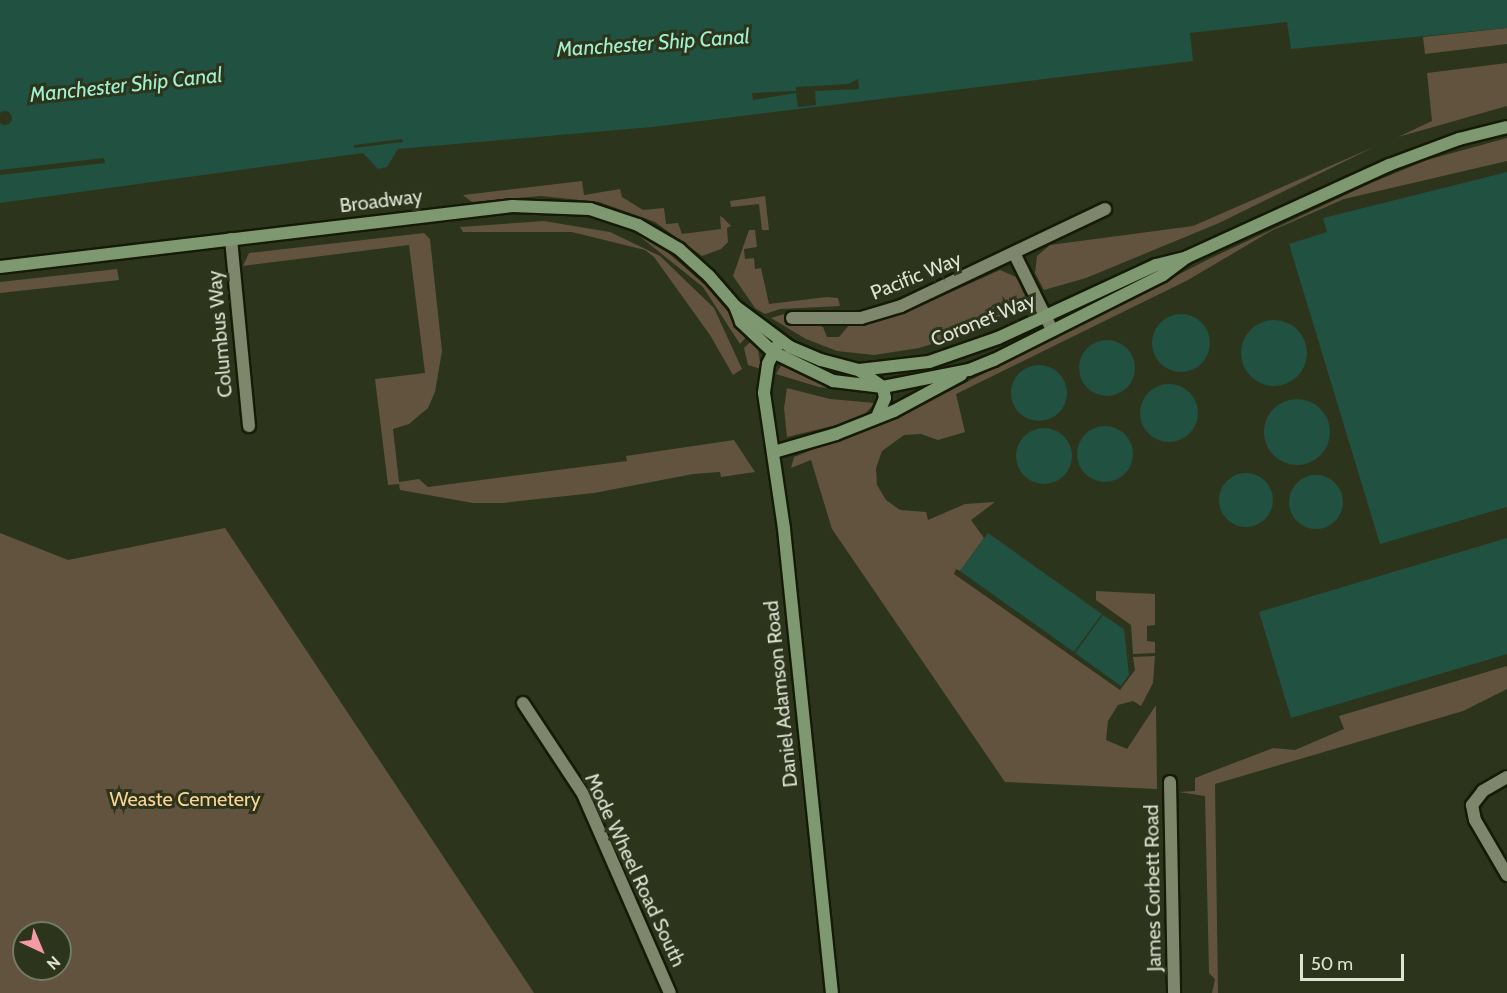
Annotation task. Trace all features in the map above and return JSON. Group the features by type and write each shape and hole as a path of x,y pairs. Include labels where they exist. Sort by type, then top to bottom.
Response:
{"street":[{"name":"Coronet Way","path":"735,306 804,354 859,370 929,362 998,338 1156,265 1187,257 1389,165 1459,139 1507,127"},
{"name":"Broadway","path":"0,267 512,206 590,209 638,225 680,249 735,306"},
{"name":"Pacific Way","path":"792,318 861,318 901,306 1015,255 1105,209"},
{"name":"Columbus Way","path":"231,239 249,426"},
{"path":"1015,255 1052,330"},
{"name":"Coronet Way","path":"735,306 741,321 773,352 833,381 883,387 969,370 1163,276 1187,257"},
{"path":"773,352 781,339"},
{"name":"Daniel Adamson Road","path":"773,352 764,393 774,452 832,993"},
{"path":"859,370 883,387 885,398 877,417"},
{"path":"774,452 877,417 943,387 969,370"},
{"name":"Mode Wheel Road South","path":"523,704 583,794 670,993"},
{"path":"1507,777 1483,791 1472,805 1475,820 1507,875"},
{"name":"James Corbett Road","path":"1170,782 1174,993"}],"green space":[{"path":"1507,28 1507,44 1425,54 1423,37"},
{"path":"1507,63 1507,106 1398,137 1432,121 1427,73"},
{"path":"1507,138 1507,161 1344,199 1271,231 1188,280 956,394 965,432 938,440 921,434 904,435 882,451 876,468 877,485 886,500 900,510 926,512 928,520 965,504 995,502 971,520 984,538 960,571 956,569 954,574 1120,690 1135,670 1133,657 1155,656 1153,683 1141,706 1133,701 1118,705 1108,721 1106,740 1127,749 1156,705 1157,789 1005,782 832,529 811,460 791,468 794,457 912,410 1209,259 1371,183 1427,160"},
{"path":"1376,146 1219,223 1086,278 1044,290 1035,273 1037,256 1050,245 1193,226"},
{"path":"582,181 584,195 620,189 622,197 643,210 664,208 666,224 678,223 682,234 721,229 720,216 731,226 727,228 728,242 721,249 702,256 655,222 599,202 541,196 472,202 463,195"},
{"path":"765,196 769,230 762,230 759,204 731,207 730,201"},
{"path":"544,221 610,232 660,256 714,308 742,369 733,375 710,335 654,257 645,250 572,232 463,232 460,227"},
{"path":"749,230 755,230 757,247 744,249 745,259 754,258 755,269 761,268 769,304 827,297 838,298 840,306 780,309 765,314 755,308 733,276"},
{"path":"424,233 430,239 442,351 435,392 428,408 409,424 393,429 399,482 419,479 428,487 627,461 626,456 734,440 755,472 721,477 720,472 693,474 594,493 502,503 473,503 400,490 399,484 388,485 375,379 425,373 409,245 243,266 249,253"},
{"path":"638,235 665,250 705,285 748,335 740,344 703,287"},
{"path":"117,269 119,280 0,293 0,282"},
{"path":"1000,270 1016,277 1027,300 982,328 919,348 874,355 837,351 806,339 771,318 788,313 788,324 816,325 823,327 827,337 839,337 850,324 868,324 902,314"},
{"path":"751,341 758,349 761,369 748,365 744,348"},
{"path":"782,364 834,385 870,392 819,387 776,374"},
{"path":"787,388 830,399 875,403 863,416 849,422 787,437 784,408"},
{"name":"Weaste Cemetery","path":"225,528 534,993 0,993 0,533 68,560"},
{"path":"1096,591 1155,594 1155,625 1147,626 1147,641 1155,642 1155,653 1133,654 1131,625 1096,600"},
{"path":"1507,666 1507,689 1463,711 1215,784 1218,993 1212,993 1215,979 1209,973 1205,796 1179,792 1195,791 1195,778 1273,748 1295,750 1344,729 1339,716"}],"water":[{"name":"Manchester Ship Canal","path":"0,0 1507,0 1507,28 1291,49 1287,22 1190,33 1193,61 652,127 398,149 387,167 378,169 363,153 0,203"},
{"path":"1507,172 1507,507 1380,544 1289,244 1327,232 1323,218"},
{"path":"1181,314 1192,316 1205,327 1210,343 1208,354 1197,367 1181,372 1170,370 1157,359 1152,343 1154,332 1165,319"},
{"path":"1267,320 1281,320 1293,325 1302,334 1307,353 1305,366 1298,377 1281,386 1267,386 1255,381 1246,372 1241,360 1241,346 1246,334 1255,325"},
{"path":"1102,340 1112,340 1127,348 1133,357 1135,368 1133,379 1127,388 1112,396 1102,396 1091,391 1084,384 1079,373 1079,363 1084,352 1091,345"},
{"path":"1039,365 1050,367 1059,373 1065,382 1067,393 1065,404 1059,413 1050,419 1039,421 1028,419 1019,413 1013,404 1011,393 1013,382 1019,373 1028,367"},
{"path":"1163,384 1175,384 1190,392 1198,407 1198,419 1190,434 1175,442 1163,442 1148,434 1140,419 1140,407 1148,392"},
{"path":"1297,399 1310,401 1320,409 1328,419 1330,432 1328,445 1320,455 1310,463 1297,465 1284,463 1274,455 1266,445 1264,432 1266,419 1274,409 1284,401"},
{"path":"1105,426 1120,431 1128,439 1133,454 1128,469 1120,477 1105,482 1090,477 1082,469 1077,454 1082,439 1090,431"},
{"path":"1038,428 1050,428 1060,432 1068,440 1072,456 1068,472 1060,480 1050,484 1038,484 1028,480 1020,472 1016,462 1016,450 1020,440 1028,432"},
{"path":"1246,473 1256,475 1265,481 1271,490 1273,500 1271,510 1265,519 1256,525 1246,527 1236,525 1227,519 1221,510 1219,500 1221,490 1227,481 1236,475"},
{"path":"1316,475 1326,477 1335,483 1341,492 1343,502 1341,512 1335,521 1326,527 1316,529 1306,527 1297,521 1291,512 1289,502 1291,492 1297,483 1306,477"},
{"path":"988,533 1102,614 1074,652 960,571"},
{"path":"1507,538 1507,654 1291,718 1259,612"},
{"path":"1103,615 1124,629 1129,675 1121,686 1075,653"}],"pier":[{"path":"858,79 859,89 815,91 816,105 798,107 796,93 753,100 752,93 796,91 796,87 848,84"},
{"path":"5,111 10,113 12,118 10,123 5,125 0,123 -2,118 0,113"},
{"path":"402,139 403,142 354,148 354,145"},
{"path":"104,158 105,163 0,175 0,170"}]}
